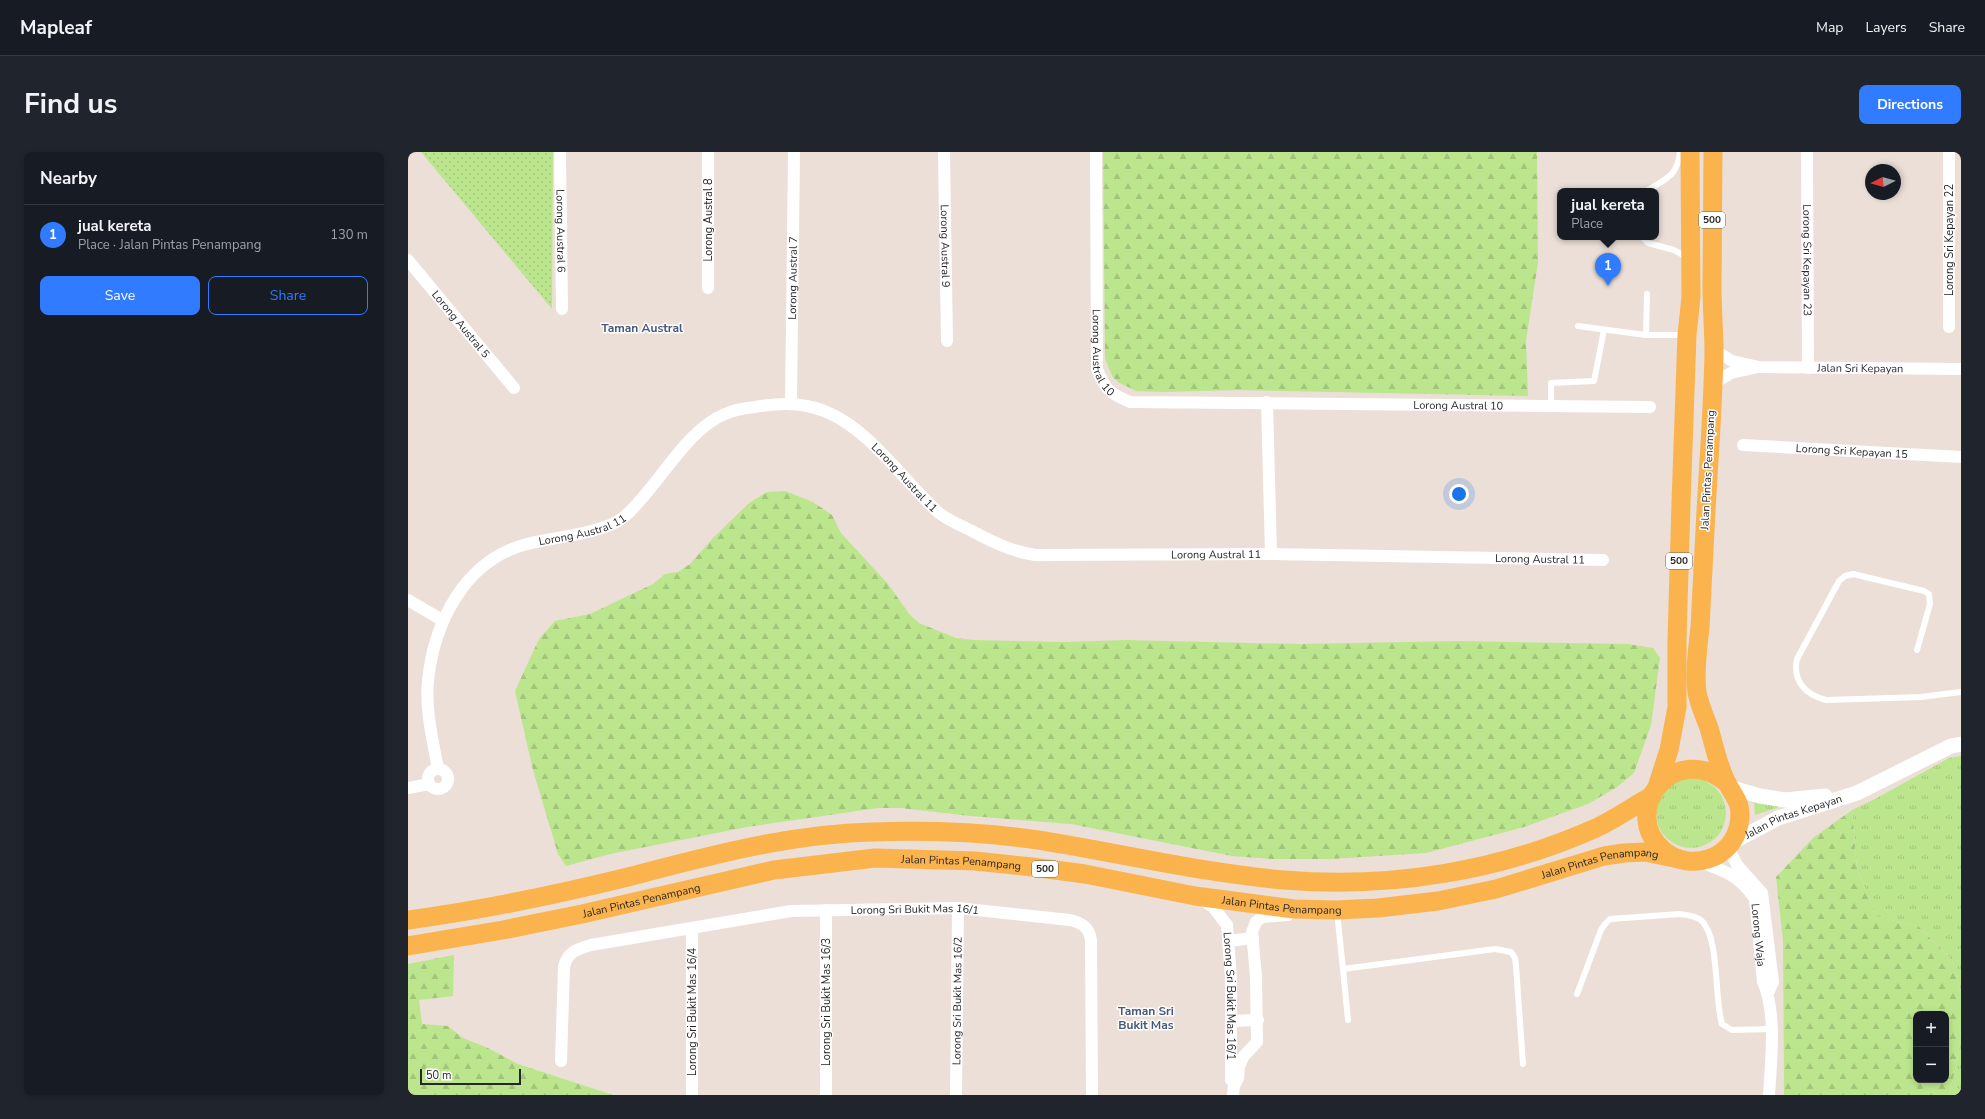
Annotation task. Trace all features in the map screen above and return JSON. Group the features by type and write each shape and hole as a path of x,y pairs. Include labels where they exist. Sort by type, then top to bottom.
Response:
{"main road":[{"name":"500","path":"1690,152 1691,297 1687,335 1677,640 1678,708 1669,750 1648,815 1652,834 1663,849 1679,859 1698,862 1717,856 1730,845 1736,834 1740,816 1739,806 1729,785"},
{"name":"Jalan Pintas Penampang","path":"1713,152 1712,289 1714,350 1696,692 1729,785"},
{"path":"1691,297 1702,289 1712,289"},
{"path":"408,920 498,906 766,843 871,832 949,833 1034,840 1250,876 1333,882 1374,881 1458,871 1513,858 1598,827 1655,790 1671,775 1690,769 1709,771 1729,785"},
{"name":"Jalan Pintas Penampang","path":"408,946 496,932 774,870 875,858 975,861 1032,867 1085,874 1195,896 1294,909 1336,910 1378,908 1438,901 1504,887 1604,856 1624,853 1645,852 1679,859"}],"street":[{"name":"Lorong Austral 6","path":"560,152 562,309"},
{"name":"Lorong Austral 8","path":"708,152 708,288"},
{"name":"Lorong Austral 7","path":"792,403 794,152"},
{"name":"Lorong Austral 9","path":"944,152 947,340"},
{"name":"Lorong Austral 10","path":"1096,152 1097,369 1103,384 1115,396 1130,402 1267,402 1650,407"},
{"name":"Lorong Sri Kepayan 23","path":"1807,152 1808,368"},
{"name":"Lorong Sri Kepayan 22","path":"1949,152 1949,327"},
{"name":"Lorong Austral 5","path":"408,260 514,388"},
{"name":"Jalan Sri Kepayan","path":"1714,350 1732,361 1759,367 1961,369"},
{"name":"Jalan Sri Kepayan","path":"1712,384 1731,373 1759,367"},
{"path":"1267,402 1271,554"},
{"name":"Lorong Austral 11","path":"438,769 429,710 428,682 442,620 456,595 467,581 479,568 497,556 526,544 614,524 624,516 693,437 707,424 724,414 740,409 792,403 810,406 829,413 846,423 867,439 942,515 1007,549 1035,555 1271,554 1603,560"},
{"name":"Lorong Sri Kepayan 15","path":"1743,445 1961,457"},
{"path":"408,600 442,620"},
{"name":"Jalan Pintas Kepayan","path":"1730,845 1778,818 1857,793 1951,746 1961,744"},
{"path":"408,788 428,784 438,790 446,785 448,781 447,774 438,769 430,773 427,778 428,784"},
{"name":"Jalan Pintas Kepayan","path":"1729,785 1760,796 1785,800 1857,793"},
{"name":"Lorong Waja","path":"1730,845 1737,865 1762,893 1773,982 1768,993"},
{"name":"Lorong Waja","path":"1698,862 1733,875 1749,888 1755,899 1763,982 1768,993 1771,1029 1768,1095"},
{"name":"Lorong Sri Bukit Mas 16/1","path":"1195,896 1213,907 1222,916 1227,925 1229,941 1231,1082 1233,1091"},
{"name":"Lorong Sri Bukit Mas 16/1","path":"561,1061 564,967 565,960 575,950 591,945 692,929 791,910 958,908 1070,920 1079,922 1090,932 1092,1095"},
{"name":"Lorong Sri Bukit Mas 16/2","path":"956,1095 958,908"},
{"name":"Lorong Sri Bukit Mas 16/1","path":"1233,1091 1243,1057 1257,1042 1258,1020 1252,932 1256,922 1262,917 1288,915 1294,909"},
{"name":"Lorong Sri Bukit Mas 16/3","path":"826,910 826,1095"},
{"name":"Lorong Sri Bukit Mas 16/4","path":"692,929 692,1095"},
{"path":"1229,941 1253,938"},
{"path":"1231,1021 1258,1020"}],"lane":[{"path":"1652,188 1673,174 1679,165 1680,152"},
{"path":"1645,240 1648,243 1674,250 1690,258"},
{"path":"1646,335 1647,294"},
{"path":"1578,326 1646,335 1687,335"},
{"path":"1551,405 1551,383 1594,381 1604,330"},
{"path":"1916,650 1930,604 1929,594 1924,591 1853,574 1844,576 1839,581 1797,659 1797,675 1799,683 1807,691 1815,697 1826,700 1921,697 1961,692"},
{"path":"1336,910 1348,1020"},
{"path":"1578,994 1601,930 1610,919 1680,914 1692,916 1701,920 1710,935 1722,1024 1732,1030 1771,1029"},
{"path":"1343,969 1495,949 1511,952 1515,958 1516,966 1523,1064"}],"green space":[{"path":"421,152 553,152 552,309"},
{"path":"1103,152 1537,152 1538,262 1526,341 1528,396 1240,390 1164,392 1136,391 1118,382 1112,376 1105,358"},
{"path":"785,491 813,502 832,515 841,533 888,584 910,615 919,623 956,638 973,640 1064,642 1125,640 1299,644 1459,641 1628,644 1653,648 1660,658 1651,725 1634,773 1617,787 1588,804 1524,827 1426,853 1330,859 1273,859 1232,856 1071,824 970,816 901,808 878,808 747,827 610,854 566,866 558,854 533,770 515,691 539,639 555,621 590,614 653,584 665,574 678,572 690,564 713,538 749,503 767,492"},
{"path":"1961,756 1961,992 1952,960 1918,926 1877,917 1857,869 1852,810 1949,758"},
{"path":"1684,778 1698,778 1711,784 1720,793 1724,799 1726,813 1724,827 1716,838 1705,846 1698,848 1684,848 1677,846 1666,838 1658,827 1656,820 1656,806 1658,799 1666,788 1677,780"},
{"path":"1754,799 1779,806 1755,815"},
{"path":"1852,810 1857,869 1877,917 1918,926 1952,960 1961,992 1961,1030 1957,1062 1949,1095 1784,1095 1783,941 1776,877 1813,838"},
{"path":"454,955 453,996 419,1000 422,1024 448,1026 463,1038 488,1048 518,1064 613,1095 408,1095 408,964"},
{"path":"1961,1030 1961,1095 1949,1095 1957,1062"}],"place":[{"name":"jual kereta","path":"1608,286"}],"district":[{"name":"Taman Austral","path":"642,328"},
{"name":"Taman Sri Bukit Mas","path":"1146,1018"}]}
